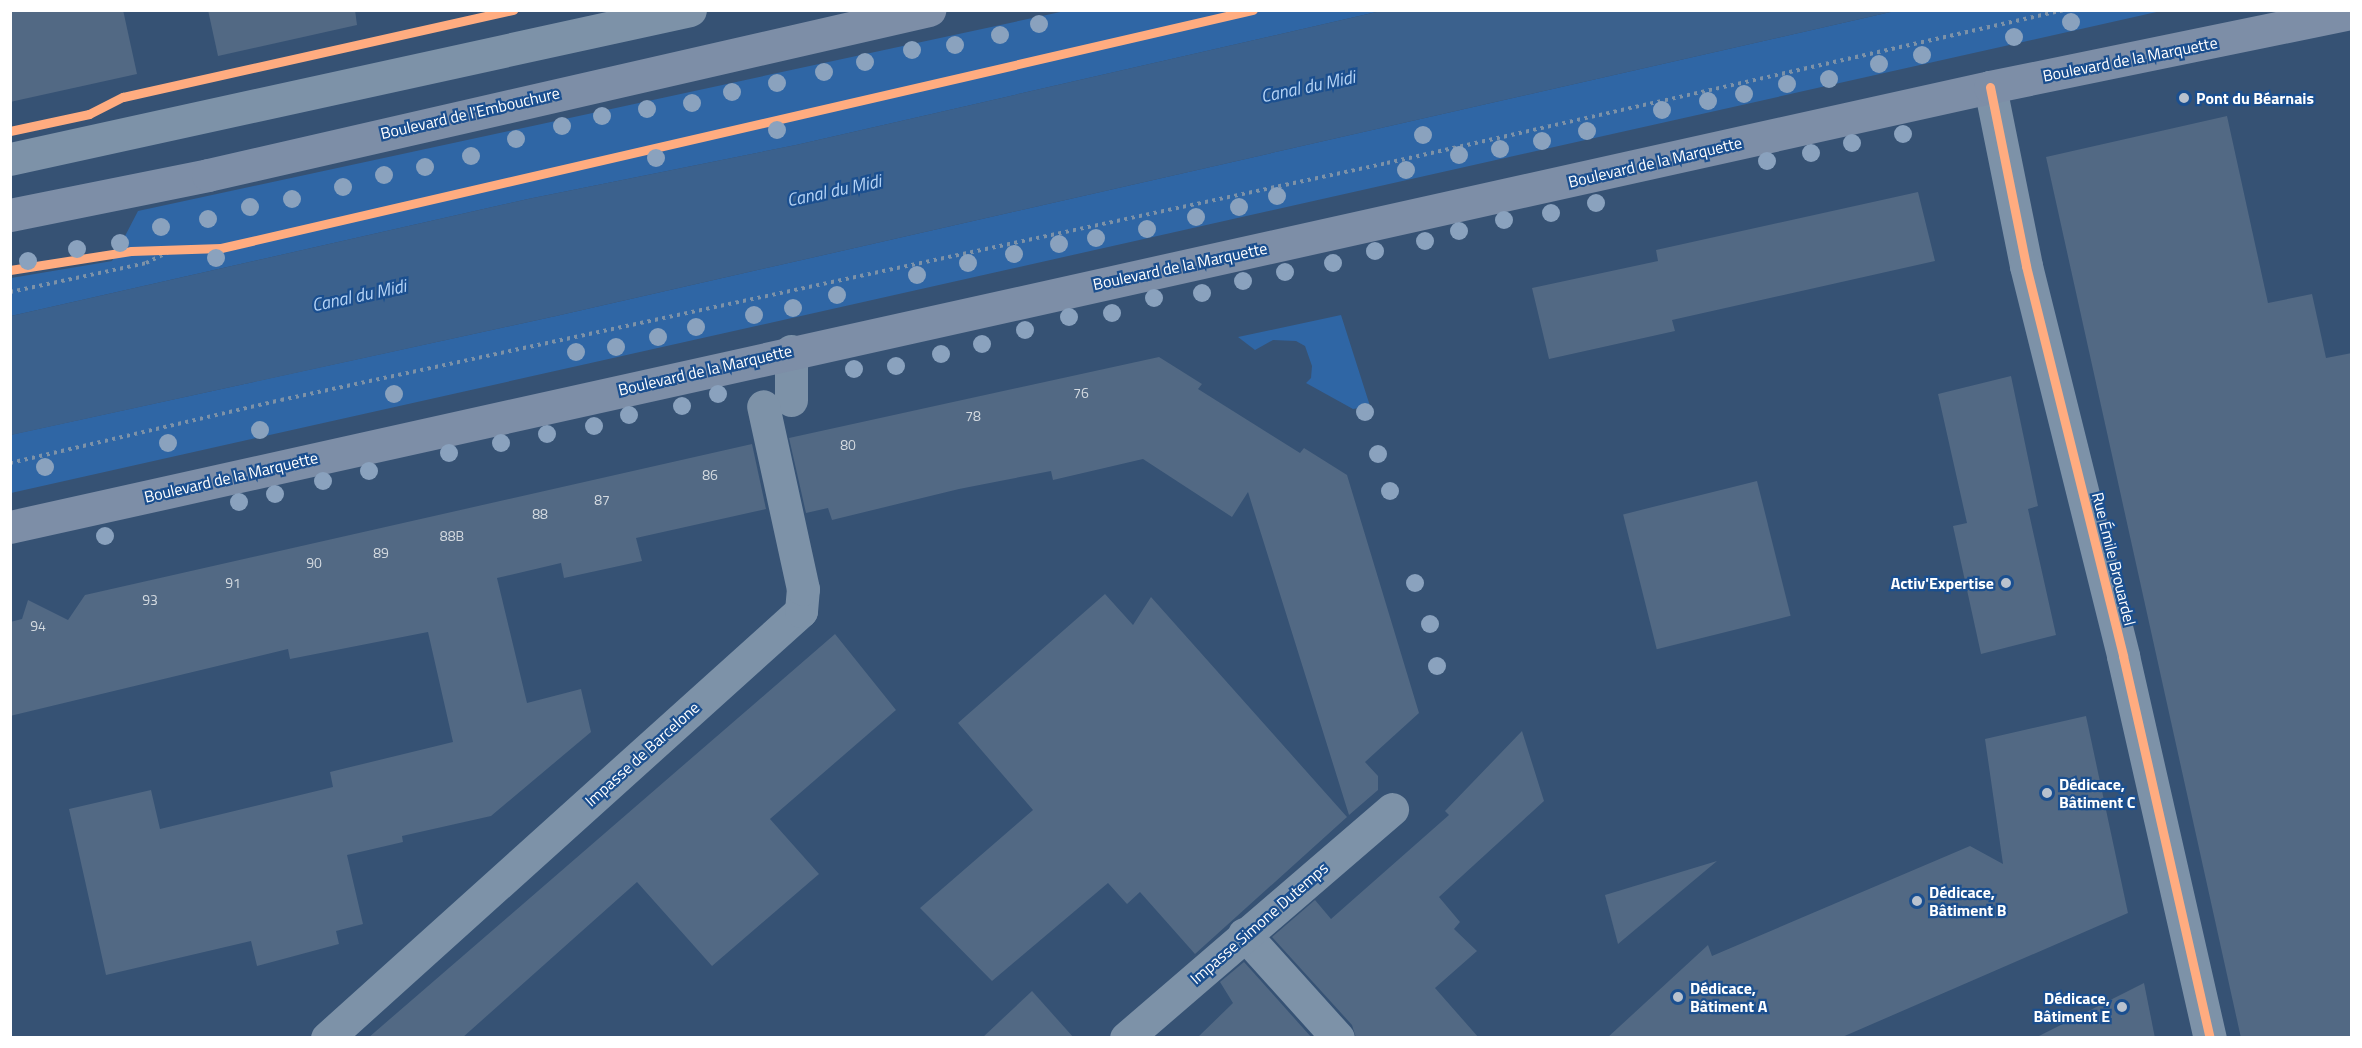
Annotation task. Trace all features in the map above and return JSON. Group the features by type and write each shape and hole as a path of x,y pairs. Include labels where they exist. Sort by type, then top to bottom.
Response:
{"main road":[{"name":"Boulevard de l'Embouchure","path":"10,215 208,175 929,10"},
{"name":"Boulevard de la Marquette","path":"10,527 791,351 1990,87 2352,13"}],"street":[{"path":"10,159 682,11"},
{"name":"Rue Émile Brouardel","path":"1990,87 2026,266 2120,644 2210,1038"},
{"name":"Impasse de Barcelone","path":"327,1038 801,611 803,589 777,403 791,351"},
{"name":"Impasse Simone Dutemps","path":"1126,1038 1244,934 1392,809"},
{"path":"1244,934 1338,1038"}],"path":[{"path":"10,463 293,397 1387,163 2064,10"},
{"path":"10,292 146,263 173,250"}],"shaded area":[{"path":"1065,11 1381,11 796,145 528,199 11,316 11,278 112,261 138,211"},
{"path":"1895,11 2161,11 11,493 10,435 556,316"},
{"path":"1341,315 1370,406 1353,409 1306,383 1311,378 1312,366 1305,346 1296,341 1273,340 1255,350 1238,337"}],"water":[{"name":"Canal du Midi","path":"1381,11 1895,11 556,316 11,435 11,316 528,199 796,145"}],"building":[{"path":"10,10 123,10 137,74 10,102"},
{"path":"208,10 355,10 357,25 218,56"},
{"path":"2227,116 2268,303 2312,294 2326,358 2352,353 2352,1038 2241,1038 2046,157"},
{"path":"1918,192 1935,261 1672,320 1675,331 1549,359 1532,288 1658,261 1656,250"},
{"path":"1159,357 1202,384 1198,389 1300,453 1304,448 1347,475 1419,713 1365,762 1378,776 1378,790 1349,815 1248,492 1232,517 1143,459 1053,480 1051,471 959,489 832,520 828,508 806,513 789,438"},
{"path":"2011,376 2038,506 2028,509 2056,635 1981,654 1953,526 1967,523 1938,394"},
{"path":"752,444 766,509 636,538 642,561 564,578 561,563 497,578 527,703 581,689 591,732 491,816 402,836 403,842 347,855 363,924 336,931 339,944 257,966 251,941 106,975 69,809 151,790 160,829 333,787 330,772 453,742 428,632 290,659 288,649 10,716 10,622 22,619 28,600 68,620 85,595"},
{"path":"1757,481 1791,616 1657,649 1623,514"},
{"path":"1105,594 1133,625 1151,597 1347,817 1195,954 1140,892 1127,904 1108,883 992,981 920,908 1033,810 958,723"},
{"path":"835,634 896,710 770,819 819,874 712,966 637,882 462,1038 368,1038"},
{"path":"2086,716 2128,913 1840,1038 1607,1038 1708,945 1712,956 1970,846 2003,864 1985,739"},
{"path":"1522,731 1544,801 1439,897 1460,922 1454,929 1477,951 1435,988 1479,1038 1356,1038 1352,1025 1272,937 1315,900 1331,919 1449,815 1445,811"},
{"path":"1717,861 1618,944 1605,895"},
{"path":"1244,962 1312,1038 1197,1038 1233,1003 1220,982"},
{"name":"Dédicace, Bâtiment E","path":"2144,983 2155,1038 2035,1038"},
{"path":"1032,991 1074,1038 982,1038"}],"cycle path":[{"path":"10,131 89,114 123,97 513,10"},
{"path":"10,270 131,251 221,248 1253,10"},
{"path":"1990,87 2026,266 2123,656 2210,1038"}],"place":[{"name":"Pont du Béarnais","path":"2184,98"},
{"name":"Activ'Expertise","path":"2006,583"},
{"name":"Dédicace, Bâtiment C","path":"2047,793"},
{"name":"Dédicace, Bâtiment B","path":"1917,901"},
{"name":"Dédicace, Bâtiment A","path":"1678,997"},
{"name":"Dédicace, Bâtiment E","path":"2122,1007"}]}
